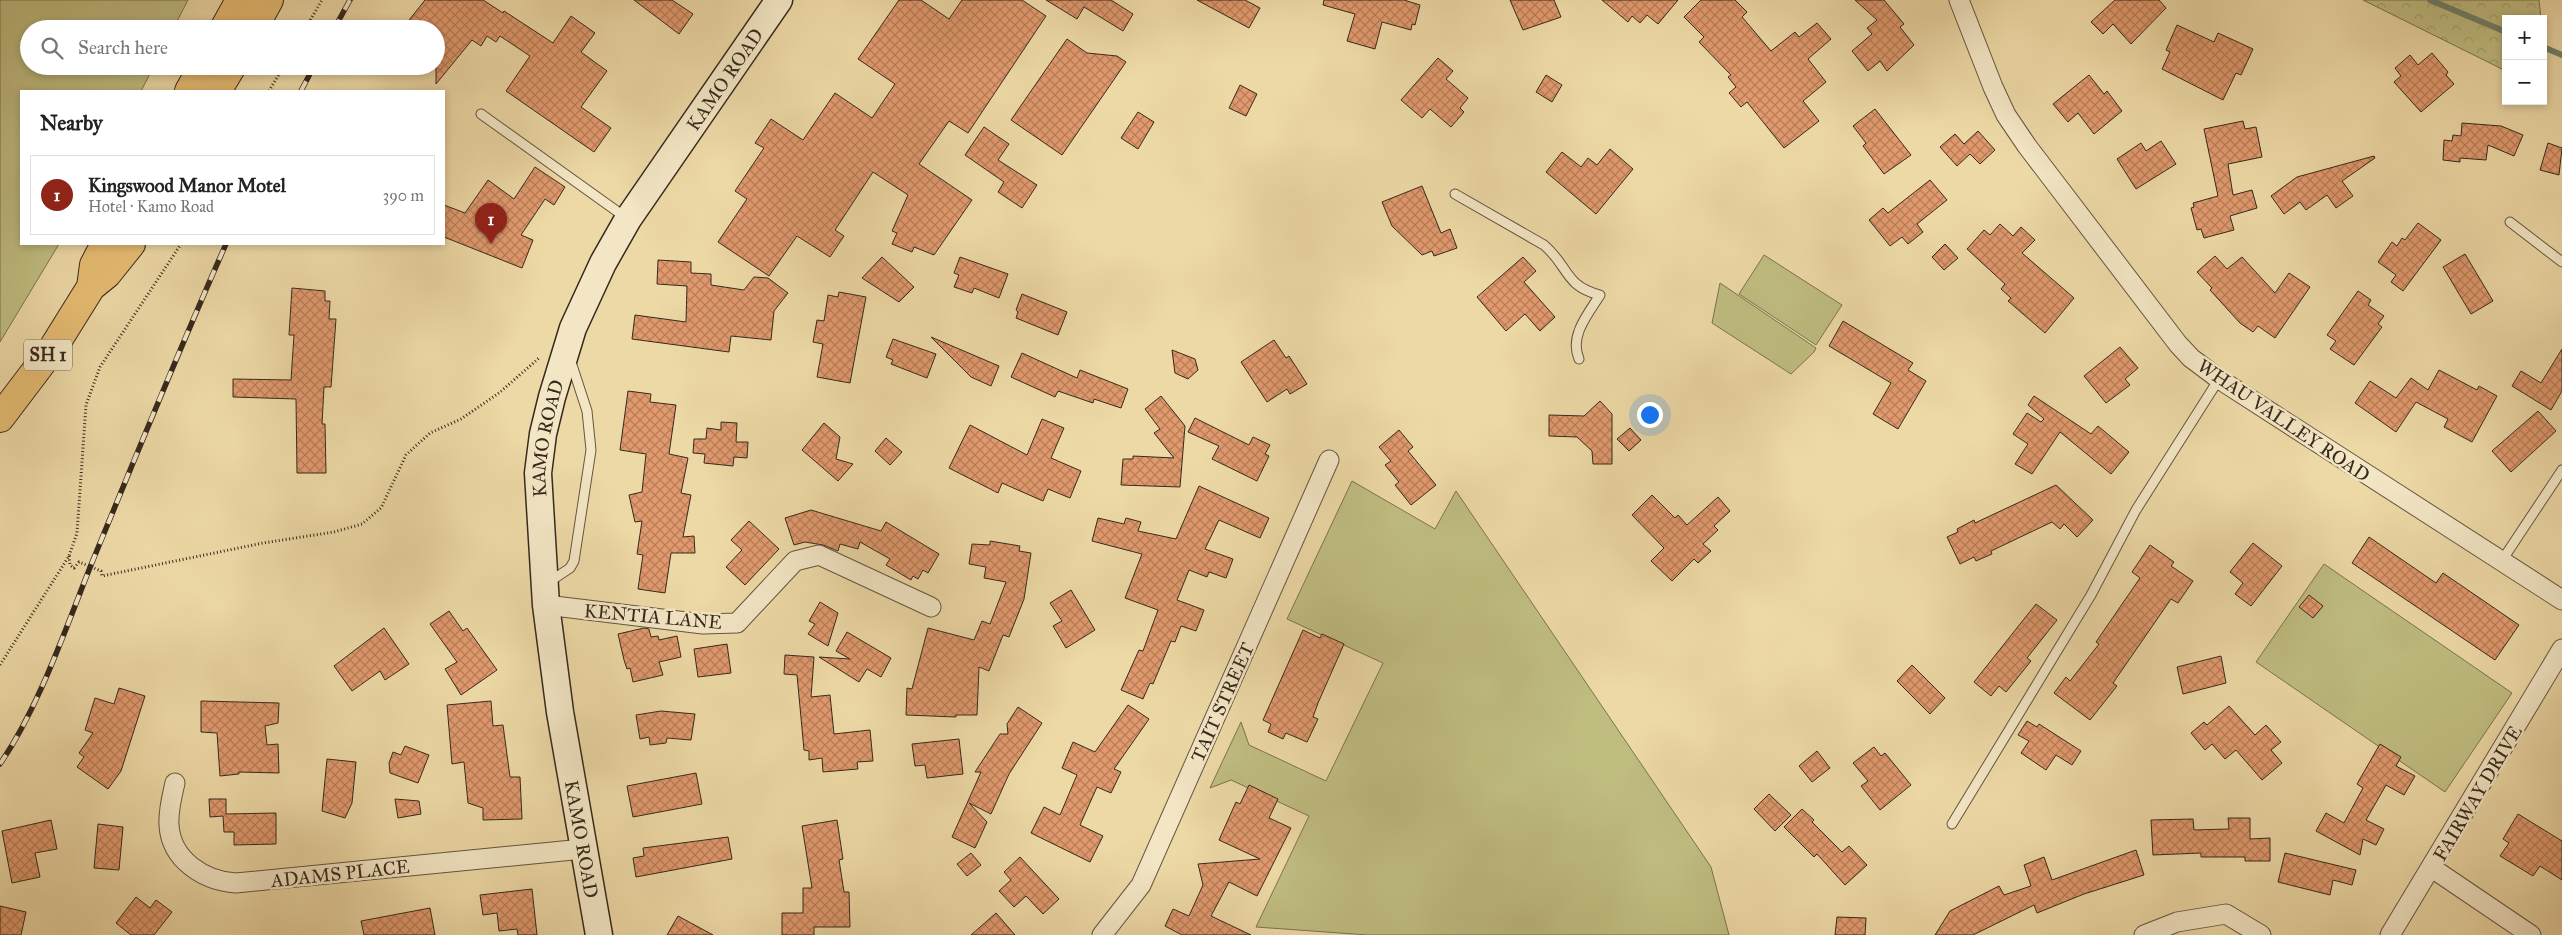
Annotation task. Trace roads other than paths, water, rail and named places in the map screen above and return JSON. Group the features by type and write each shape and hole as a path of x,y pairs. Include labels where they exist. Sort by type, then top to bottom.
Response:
{"highway":[{"path":"229,20 240,0"},
{"path":"258,20 270,0"},
{"path":"190,90 198,75"},
{"path":"218,90 227,75"},
{"name":"SH 1","path":"91,287 94,265 104,245"},
{"name":"SH 1","path":"0,418 53,348 91,287 107,274 130,245"}],"main road":[{"name":"KAMO ROAD","path":"599,935 560,712 545,595 538,473 543,434 552,397 555,352 583,304 628,218 709,98 779,0"}],"street":[{"name":"WHAU VALLEY ROAD","path":"1959,0 2006,115 2027,146 2178,344 2192,358 2219,379 2562,600"},
{"name":"TAIT STREET","path":"1102,935 1141,885 1329,460"},
{"name":"KENTIA LANE","path":"545,595 704,624 737,622 795,561 819,555 931,607"},
{"name":"FAIRWAY DRIVE","path":"2390,935 2562,650"},
{"name":"ADAMS PLACE","path":"174,783 169,825 171,839 191,867 206,877 220,882 246,882 583,849"},
{"path":"2432,868 2531,935"},
{"path":"2144,935 2177,922 2226,914 2261,935"}],"lane":[{"path":"480,114 628,218"},
{"path":"1455,194 1544,245 1554,253 1568,277 1577,286 1600,295 1576,338 1575,350 1579,359"},
{"path":"2510,222 2562,262"},
{"path":"545,595 574,561 591,450 587,411 555,352"},
{"path":"1952,824 2086,603 2136,510 2219,379"},
{"path":"2501,562 2562,470"}],"waterway":[{"path":"2430,0 2502,30"},
{"path":"2547,49 2562,55"}],"railway":[{"path":"339,20 350,0"},
{"path":"302,90 309,75"},
{"path":"0,764 27,718 50,668 141,444 226,245"}],"place":[{"name":"Kingswood Manor Motel","path":"491,244"}]}
